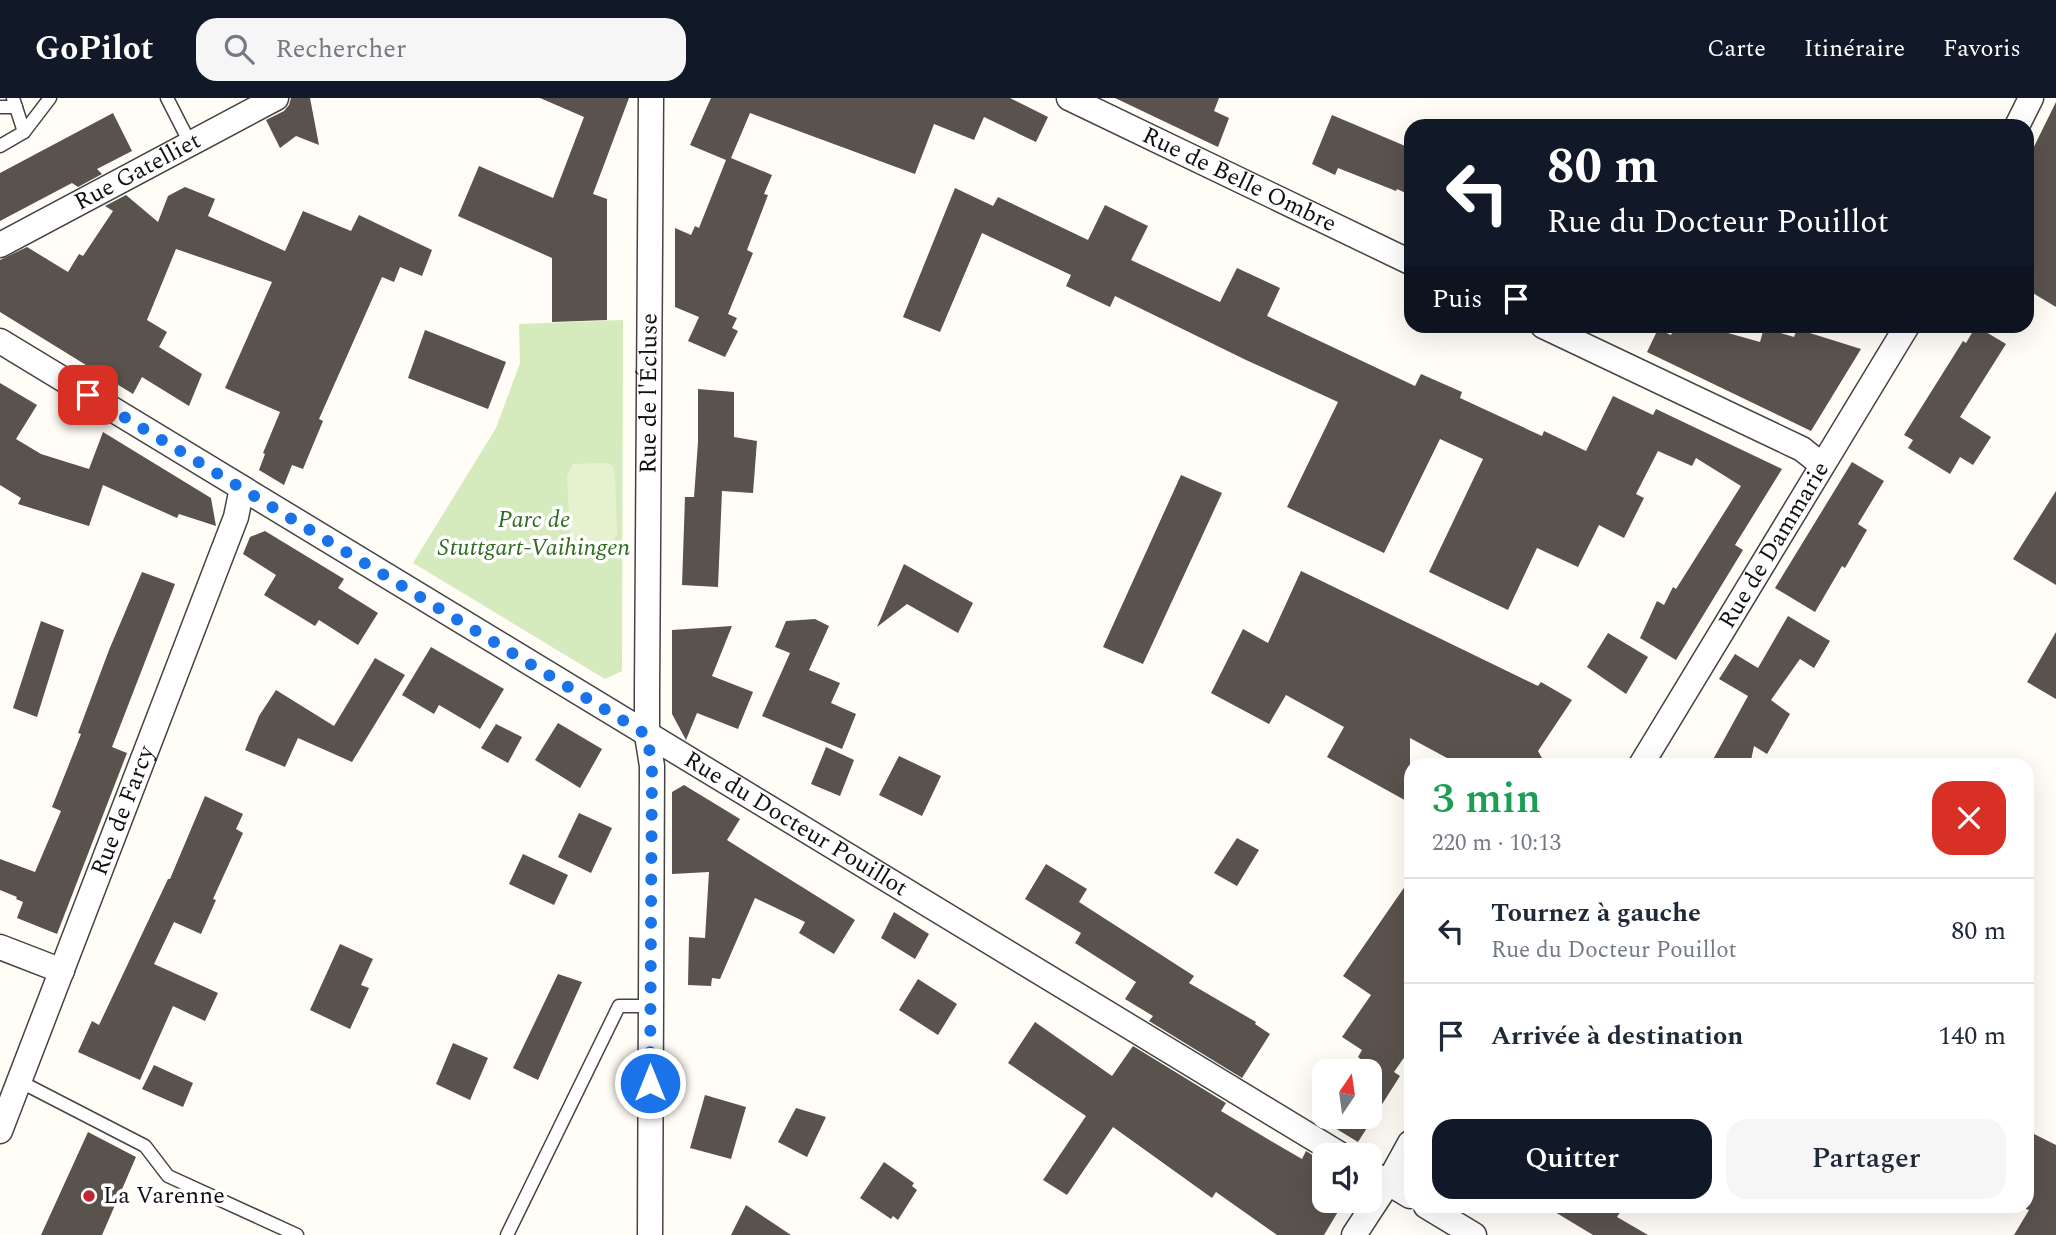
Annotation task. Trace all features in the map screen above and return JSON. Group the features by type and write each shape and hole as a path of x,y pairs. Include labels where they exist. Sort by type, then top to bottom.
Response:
{"street":[{"name":"Rue Gatelliet","path":"0,245 276,98"},
{"name":"Rue de l'Écluse","path":"650,1235 652,766 647,735 651,98"},
{"name":"Rue de Belle Ombre","path":"1069,98 1404,259"},
{"path":"2020,119 2031,98"},
{"path":"1559,333 1802,449 1822,465"},
{"name":"Rue de Dammarie","path":"1645,758 1902,333"},
{"name":"Rue du Docteur Pouillot","path":"0,341 1321,1143"},
{"name":"Rue de Farcy","path":"0,1131 236,517 242,488"},
{"path":"0,947 62,971"},
{"path":"1382,1175 1404,1150"},
{"path":"1382,1180 1404,1193"},
{"path":"1354,1235 1364,1213"},
{"path":"1438,1213 1474,1235"}],"lane":[{"path":"0,146 24,132 50,98"},
{"path":"167,98 190,144"},
{"path":"0,107 14,103 24,132"},
{"path":"507,1235 619,1006 650,1006"},
{"path":"19,1082 145,1146 168,1176 297,1235"}],"green space":[{"name":"Parc de Stuttgart-Vaihingen","path":"623,320 622,671 605,679 413,563 496,428 520,363 519,324"},
{"path":"607,463 613,466 615,473 617,535 610,546 574,546 570,536 567,476 573,464"}],"building":[{"path":"291,98 310,98 319,145 296,136 280,148 266,120 284,111"},
{"path":"540,98 629,98 593,194 607,199 607,320 552,322 552,258 458,216 479,166 553,198 584,117"},
{"path":"711,98 1010,98 1048,117 1036,142 984,117 974,140 934,124 915,174 750,113 731,158 772,175 764,194 768,195 747,250 753,253 728,314 737,318 732,328 738,331 725,357 688,341 699,317 675,307 675,228 691,235 695,226 699,228 726,160 690,145"},
{"path":"1115,98 1219,98 1214,111 1229,118 1218,147"},
{"path":"2056,102 2056,307 2034,294 2034,147"},
{"path":"113,113 132,151 97,169 102,174 78,187 72,183 0,221 0,173"},
{"path":"1332,115 1404,145 1404,192 1338,168 1335,175 1312,164"},
{"path":"185,187 215,199 208,216 285,251 303,211 351,231 359,215 432,250 422,276 400,267 394,282 382,277 319,419 323,421 303,469 292,465 284,485 259,470 280,412 225,388 272,282 176,249 147,320 167,332 159,347 202,374 189,406 142,377 133,394 0,312 0,260 27,247 68,272 79,254 83,256 113,211 105,206 126,195 158,222 168,196"},
{"path":"955,188 993,206 998,197 1088,240 1105,205 1148,226 1131,260 1220,302 1237,268 1280,288 1267,316 1415,386 1421,374 1462,392 1460,398 1542,436 1544,431 1586,451 1613,396 1653,415 1656,409 1782,469 1735,545 1743,550 1676,660 1640,638 1657,601 1664,605 1673,587 1676,589 1741,486 1696,458 1692,466 1658,451 1636,494 1644,498 1624,538 1599,525 1578,567 1537,548 1508,610 1429,572 1483,459 1440,439 1384,553 1287,507 1338,402 1115,296 1110,307 1066,286 1071,275 982,233 940,332 903,317"},
{"path":"425,330 506,362 488,409 408,378"},
{"path":"1656,333 1728,333 1760,342 1763,333 1781,333 1794,337 1796,333 1810,333 1861,349 1811,431 1647,352"},
{"path":"1972,333 1988,333 2006,344 1960,417 1991,437 1973,465 1960,457 1950,474 1908,448 1913,440 1904,435 1963,341 1966,343"},
{"path":"0,383 37,405 16,439 41,454 89,469 103,432 211,498 216,526 179,514 177,518 103,485 89,526 18,504 21,498 0,485"},
{"path":"698,389 734,392 734,437 757,441 753,493 722,491 718,587 682,585 685,497 694,497"},
{"path":"1852,462 1884,481 1858,524 1867,530 1815,612 1775,588"},
{"path":"1181,475 1222,493 1143,664 1103,647"},
{"path":"2056,491 2056,585 2013,559"},
{"path":"265,531 344,579 338,588 378,613 358,645 319,620 315,626 264,595 276,575 243,554 250,537"},
{"path":"904,564 973,603 958,633 907,604 877,627"},
{"path":"1301,571 1538,686 1541,682 1572,700 1538,751 1542,758 1447,758 1410,738 1410,758 1404,758 1404,800 1327,757 1344,727 1286,695 1269,724 1211,693 1243,629 1268,643"},
{"path":"142,572 175,584 112,747 127,753 57,934 17,918 23,902 0,890 0,859 35,872 61,811 52,807 81,734 78,733"},
{"path":"1788,616 1830,641 1814,668 1800,659 1771,700 1790,714 1767,754 1754,746 1751,758 1714,758 1748,696 1719,679 1735,654 1758,668"},
{"path":"815,619 829,626 809,670 840,683 831,703 856,714 842,749 762,716 790,653 775,647 786,621"},
{"path":"41,621 64,630 37,717 13,708"},
{"path":"732,626 712,676 753,692 738,729 697,713 686,740 672,714 672,630"},
{"path":"2056,632 2056,699 2027,682"},
{"path":"1608,633 1648,657 1626,694 1587,667"},
{"path":"431,647 504,689 480,729 439,705 434,714 402,695"},
{"path":"375,658 405,675 352,762 298,738 285,767 245,750 259,716 276,690 334,726"},
{"path":"558,723 602,749 580,788 535,760"},
{"path":"496,724 522,737 508,763 481,748"},
{"path":"826,747 854,760 840,796 811,784"},
{"path":"899,756 941,776 922,816 879,795"},
{"path":"684,785 740,819 727,840 855,920 834,954 799,933 805,922 755,898 720,979 712,978 711,986 688,985 689,937 705,938 709,872 672,874 672,792"},
{"path":"205,796 243,814 236,829 243,833 213,899 216,900 201,934 174,922 154,964 218,993 205,1021 173,1006 140,1080 78,1052 92,1021 99,1025 170,879"},
{"path":"579,813 612,828 591,873 558,857"},
{"path":"1237,838 1259,850 1237,886 1214,873"},
{"path":"523,854 568,875 554,905 509,884"},
{"path":"1046,864 1087,889 1079,902 1194,976 1189,983 1256,1022 1255,1024 1270,1034 1242,1078 1149,1021 1153,1016 1125,999 1136,982 1075,943 1081,933 1025,899"},
{"path":"1404,888 1404,1058 1394,1072 1400,1076 1382,1104 1382,1059 1360,1059 1358,1057 1362,1050 1342,1037 1371,995 1343,976"},
{"path":"894,912 929,934 915,959 881,938"},
{"path":"340,944 373,959 361,985 369,988 350,1029 310,1010"},
{"path":"558,974 582,982 538,1080 513,1068"},
{"path":"918,979 957,1004 938,1035 899,1010"},
{"path":"1035,1022 1112,1076 1133,1046 1226,1103 1221,1111 1302,1159 1306,1151 1312,1155 1312,1213 1337,1213 1324,1235 1277,1235 1216,1192 1212,1198 1113,1127 1067,1195 1043,1180 1086,1116 1008,1063"},
{"path":"453,1043 488,1058 470,1100 436,1084"},
{"path":"154,1065 193,1083 183,1107 142,1089"},
{"path":"705,1095 746,1107 731,1159 690,1148"},
{"path":"796,1108 826,1117 807,1157 778,1142"},
{"path":"1337,1129 1366,1129 1358,1142"},
{"name":"La Varenne","path":"88,1132 136,1157 102,1235 41,1235"},
{"path":"2034,1134 2056,1145 2056,1235 2014,1235 2027,1213 2034,1213"},
{"path":"884,1162 914,1183 912,1186 917,1190 898,1220 893,1216 891,1219 860,1198"},
{"path":"746,1205 791,1235 731,1235"},
{"path":"1557,1213 1620,1213 1617,1217 1648,1235 1593,1235"}],"place":[{"name":"La Varenne","path":"89,1196"}],"route":[{"path":"88,395 647,735 652,766 650,1083"}]}
